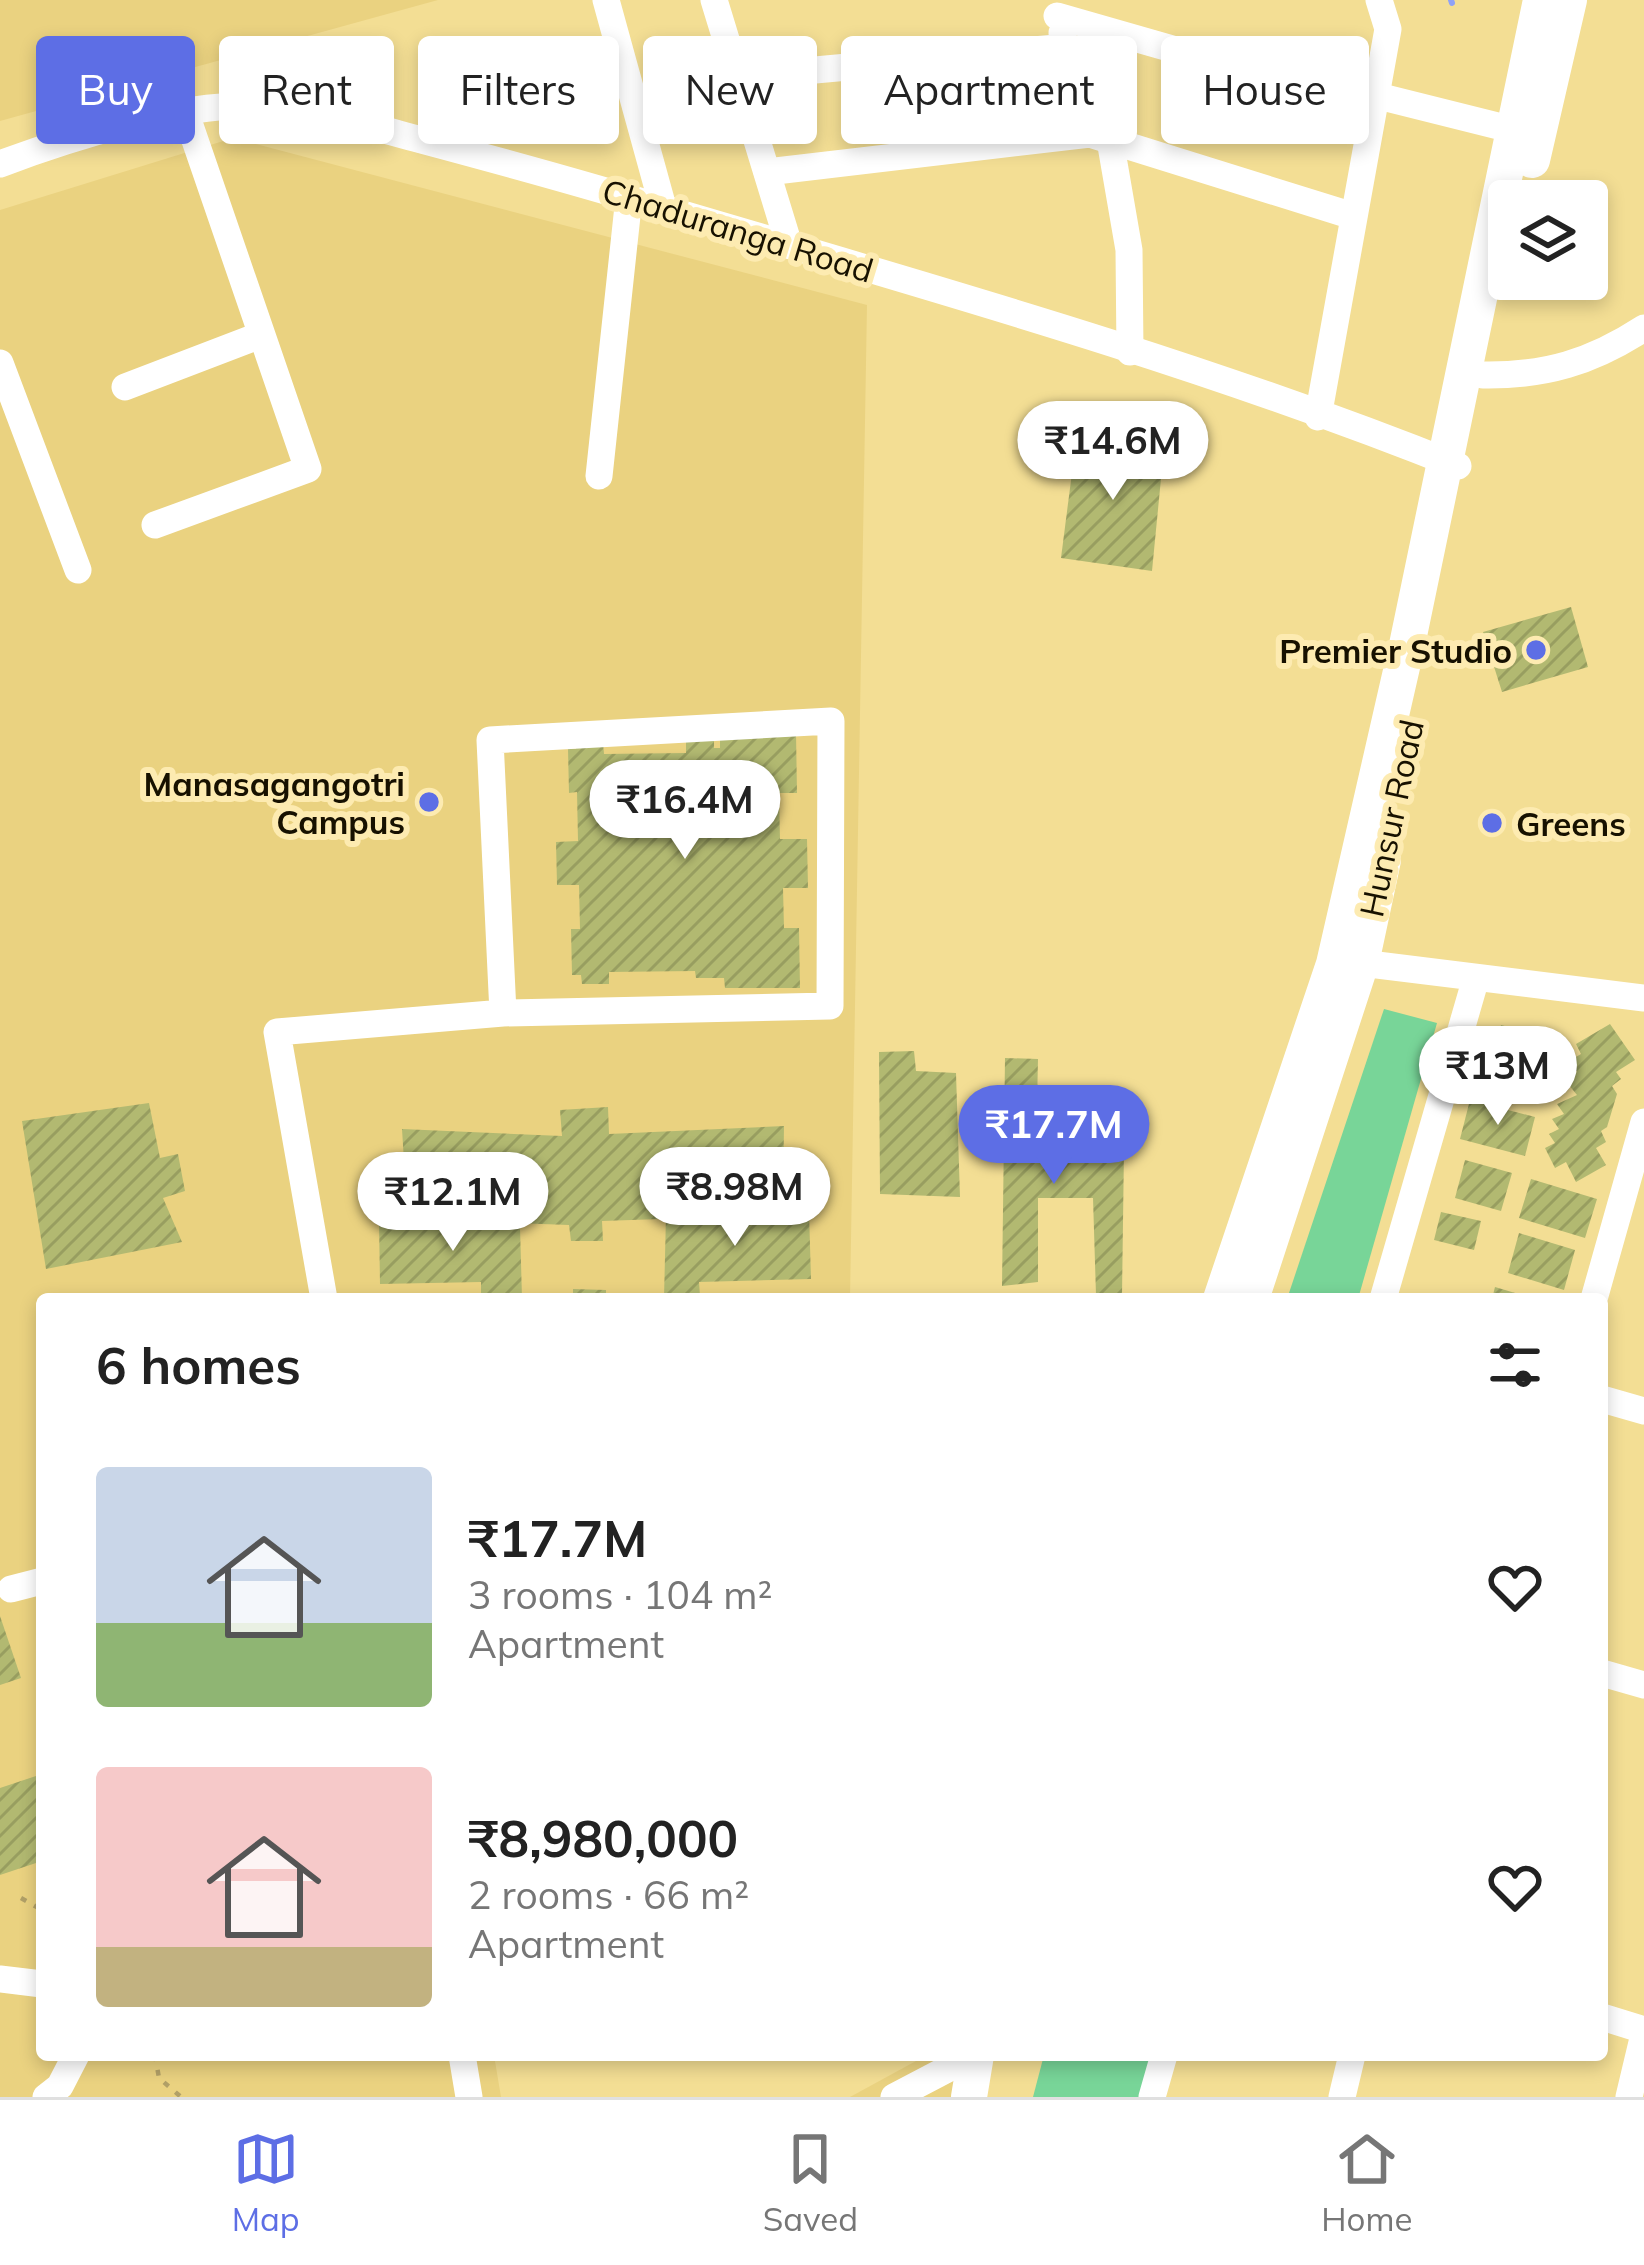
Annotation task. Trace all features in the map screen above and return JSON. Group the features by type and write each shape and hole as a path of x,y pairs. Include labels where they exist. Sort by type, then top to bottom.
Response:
{"main road":[{"path":"1223,1293 1334,964 1452,464 1541,0"},
{"path":"1527,180 1569,0"},
{"name":"Hunsur Road","path":"1253,1293 1361,963 1452,464 1483,375 1500,300"},
{"path":"969,2097 974,2061"},
{"path":"986,2097 991,2061"}],"street":[{"path":"606,0 663,208"},
{"path":"714,0 726,36"},
{"path":"1318,417 1388,29 1379,0"},
{"path":"1055,8 1373,100 1514,130"},
{"name":"Chaduranga Road","path":"195,114 250,106 305,110 629,197 1130,352 1452,464"},
{"path":"155,525 308,470 195,141"},
{"name":"Chaduranga Road","path":"2,158 57,144"},
{"path":"759,144 789,245"},
{"path":"767,172 1033,144"},
{"path":"1102,144 1129,250 1130,352"},
{"path":"1122,144 1353,216"},
{"path":"598,476 629,197"},
{"path":"1483,375 1535,374 1583,362 1644,328"},
{"path":"124,387 262,335"},
{"path":"0,363 78,570"},
{"path":"323,1293 277,1032 503,1013 830,1006 831,722 490,740 503,1013"},
{"path":"1361,963 1644,998"},
{"path":"1385,1293 1476,977"},
{"path":"1596,1293 1644,1122"},
{"path":"1608,1401 1644,1411"},
{"path":"11,1588 36,1582"},
{"path":"1608,1675 1644,1685"},
{"path":"0,1979 36,1983"},
{"path":"1608,2019 1644,2032 1629,2097"},
{"path":"46,2097 60,2086 73,2061"},
{"path":"463,2061 469,2097"},
{"path":"894,2097 963,2061"},
{"path":"1152,2097 1162,2061"},
{"path":"1342,2097 1351,2061"}],"path":[{"path":"21,1898 36,1907"},
{"path":"155,2061 159,2078 182,2097"}],"shaded area":[{"path":"0,0 438,0 308,36 219,36 219,60 195,67 195,36 36,36 36,111 0,121"},
{"name":"Manasagangotri Campus","path":"219,142 256,144 867,305 850,1293 36,1293 36,2061 495,2061 501,2097 0,2097 0,210"},
{"path":"916,2061 962,2061 955,2097 850,2097"}],"green space":[{"path":"1384,1009 1437,1023 1360,1293 1289,1293"},
{"path":"1042,2061 1150,2061 1141,2097 1033,2097"}],"building":[{"path":"1077,434 1164,448 1152,571 1061,558"},
{"name":"Premier Studio","path":"1571,607 1588,667 1502,692 1483,632"},
{"path":"796,733 797,793 779,793 780,839 807,839 808,888 783,888 784,928 799,928 800,988 725,988 724,978 696,978 695,971 609,972 609,984 582,984 581,975 572,975 571,929 580,929 579,885 557,885 556,842 578,841 577,792 569,793 568,749 576,749 576,742 603,742 604,754 686,753 686,741 714,741 714,748 720,748 720,734"},
{"path":"1610,1024 1635,1060 1616,1072 1621,1079 1612,1086 1617,1094 1607,1127 1601,1131 1606,1142 1596,1148 1606,1165 1576,1182 1566,1162 1555,1168 1545,1148 1555,1143 1549,1134 1559,1129 1552,1119 1564,1114 1557,1104 1577,1095 1564,1079 1577,1072 1569,1061 1581,1054 1576,1044"},
{"path":"1501,1025 1550,1038 1534,1097 1485,1083"},
{"path":"914,1051 916,1071 956,1073 960,1197 880,1194 879,1052"},
{"path":"1005,1058 1038,1059 1036,1151 1124,1149 1122,1293 1096,1293 1093,1198 1038,1198 1038,1282 1002,1286"},
{"path":"1470,1100 1535,1117 1525,1156 1460,1139"},
{"path":"149,1103 160,1158 178,1154 185,1191 163,1198 182,1242 46,1269 22,1121"},
{"path":"608,1107 609,1134 784,1126 783,1193 661,1194 661,1219 602,1221 603,1241 571,1241 569,1225 514,1223 515,1210 407,1209 402,1129 562,1136 560,1110"},
{"path":"1465,1160 1512,1173 1501,1211 1455,1198"},
{"path":"1531,1179 1597,1199 1585,1238 1519,1218"},
{"path":"809,1211 811,1279 699,1282 700,1293 664,1293 666,1216"},
{"path":"1441,1212 1481,1221 1474,1250 1434,1240"},
{"path":"506,1215 506,1227 520,1227 522,1293 481,1293 481,1282 380,1284 379,1222"},
{"path":"1519,1233 1575,1250 1564,1290 1508,1273"},
{"path":"573,1289 606,1290 606,1293 573,1293"},
{"path":"0,1616 21,1678 0,1685"},
{"path":"36,1776 36,1863 0,1875 0,1788"}],"place":[{"name":"Premier Studio","path":"1536,650"},
{"name":"Manasagangotri Campus","path":"429,802"},
{"name":"Greens","path":"1492,823"}]}
